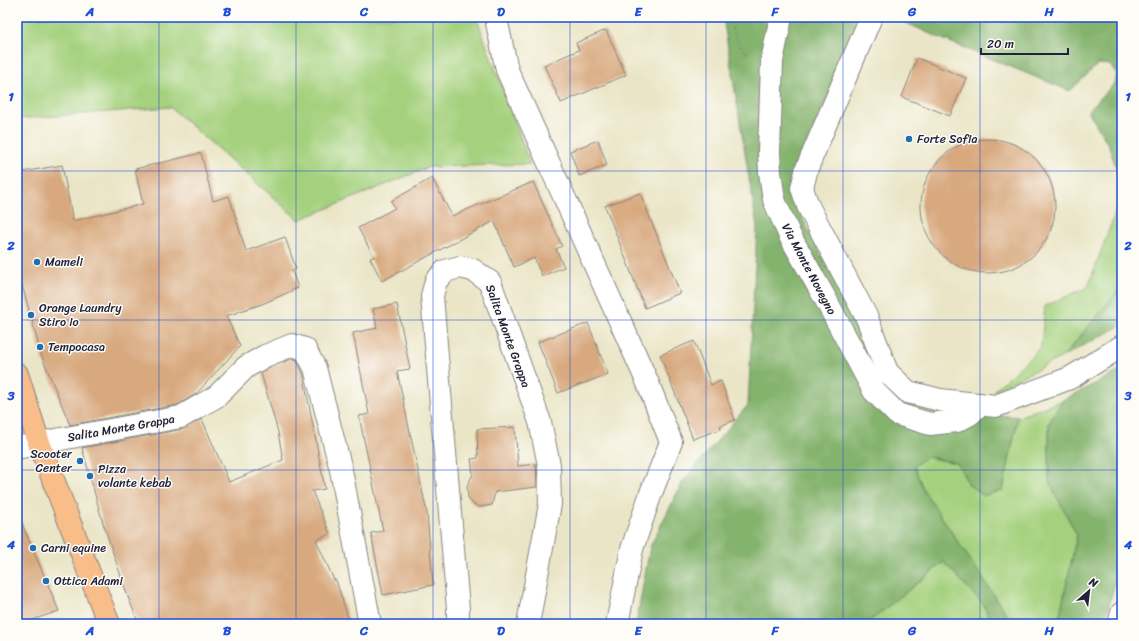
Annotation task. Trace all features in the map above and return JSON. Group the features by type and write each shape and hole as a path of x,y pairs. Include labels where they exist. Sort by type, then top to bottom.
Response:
{"main road":[{"path":"17,374 39,443 109,624"}],"street":[{"name":"Via Monte Novegno","path":"780,17 772,61 768,152 774,200 790,236 826,300 874,392 897,414 930,424 958,421 970,414 980,404"},
{"path":"871,17 807,168 802,188 808,206 867,318 886,372 908,392 940,400 996,406 1070,378 1122,346"},
{"path":"502,19 507,70 647,381 671,442 651,493 632,549 617,624"},
{"name":"Salita Monte Grappa","path":"458,624 432,296 436,281 445,271 460,267 473,270 490,282 540,422 549,465 550,504 528,624"},
{"name":"Salita Monte Grappa","path":"17,448 181,417 217,396 246,367 265,356 292,345 305,349 315,368 340,470 370,624"},
{"path":"1119,624 1122,613"}],"green space":[{"path":"17,17 477,17 530,164 429,167 299,220 170,107 17,119"},
{"path":"723,17 864,17 796,167 793,200 888,385 900,398 923,409 963,411 1018,417 1003,490 984,496 969,485 957,463 926,457 914,466 924,491 1013,624 991,624 984,605 944,562 866,624 636,624 650,547 683,481 748,405 757,227"},
{"path":"893,17 1122,17 1122,186 1109,146 1088,111 1113,85 1117,75 1110,65 1098,64 1070,91 935,36"},
{"path":"1122,194 1122,286 1064,356 993,391 1041,347 1045,306 1088,287"},
{"path":"1122,286 1122,325 1064,356"},
{"path":"1122,370 1122,558 1104,624 1058,624 1077,535 1049,482 1049,423 1063,400"},
{"path":"1063,400 1049,423 1049,482 1077,535 1058,624 1013,624 924,491 914,466 926,457 957,463 969,485 1003,490 1018,417"},
{"path":"944,562 984,605 991,624 866,624"}],"building":[{"path":"606,30 626,75 561,103 544,65 579,50 576,43"},
{"path":"917,58 966,78 950,116 902,97"},
{"path":"988,139 1007,142 1019,147 1035,159 1047,175 1052,187 1055,206 1052,225 1047,237 1035,253 1019,265 1007,270 988,273 969,270 957,265 941,253 929,237 924,225 921,206 924,187 929,175 941,159 957,147 969,142"},
{"path":"598,140 607,165 579,176 570,151"},
{"path":"201,153 213,201 229,196 246,251 285,237 296,269 292,271 298,288 262,304 226,316 240,346 196,394 177,405 70,425 42,357 17,267 17,173 62,165 73,221 143,204 135,169"},
{"path":"432,178 452,216 533,182 562,246 556,249 564,267 542,276 534,258 514,267 494,221 382,281 370,258 374,257 358,228 395,208 391,201"},
{"path":"640,193 680,293 645,308 605,206"},
{"path":"397,304 410,369 397,371 427,513 433,585 383,595 371,533 383,531 359,416 369,414 353,333 377,328 373,309"},
{"path":"588,323 608,374 558,393 538,342"},
{"path":"694,341 711,385 721,381 735,420 720,426 721,429 693,439 660,355"},
{"path":"292,359 296,359 303,373 325,489 312,491 330,534 316,540 334,580 336,580 350,624 139,624 128,597 103,523 82,448 183,429 202,419 229,482 283,460 278,432 261,373 271,367"},
{"path":"515,427 518,466 536,464 537,487 495,492 492,505 479,507 472,503 468,498 467,486 473,474 471,459 478,458 477,429"},
{"path":"17,512 59,611 20,624 17,624"}],"place":[{"name":"Forte Sofia","path":"909,139"},
{"name":"Mameli","path":"37,262"},
{"name":"Orange Laundry Stiro io","path":"31,315"},
{"name":"Tempocasa","path":"40,347"},
{"name":"Scooter Center","path":"80,461"},
{"name":"Pizza volante kebab","path":"90,476"},
{"name":"Carni equine","path":"33,548"},
{"name":"Ottica Adami","path":"46,581"}]}
